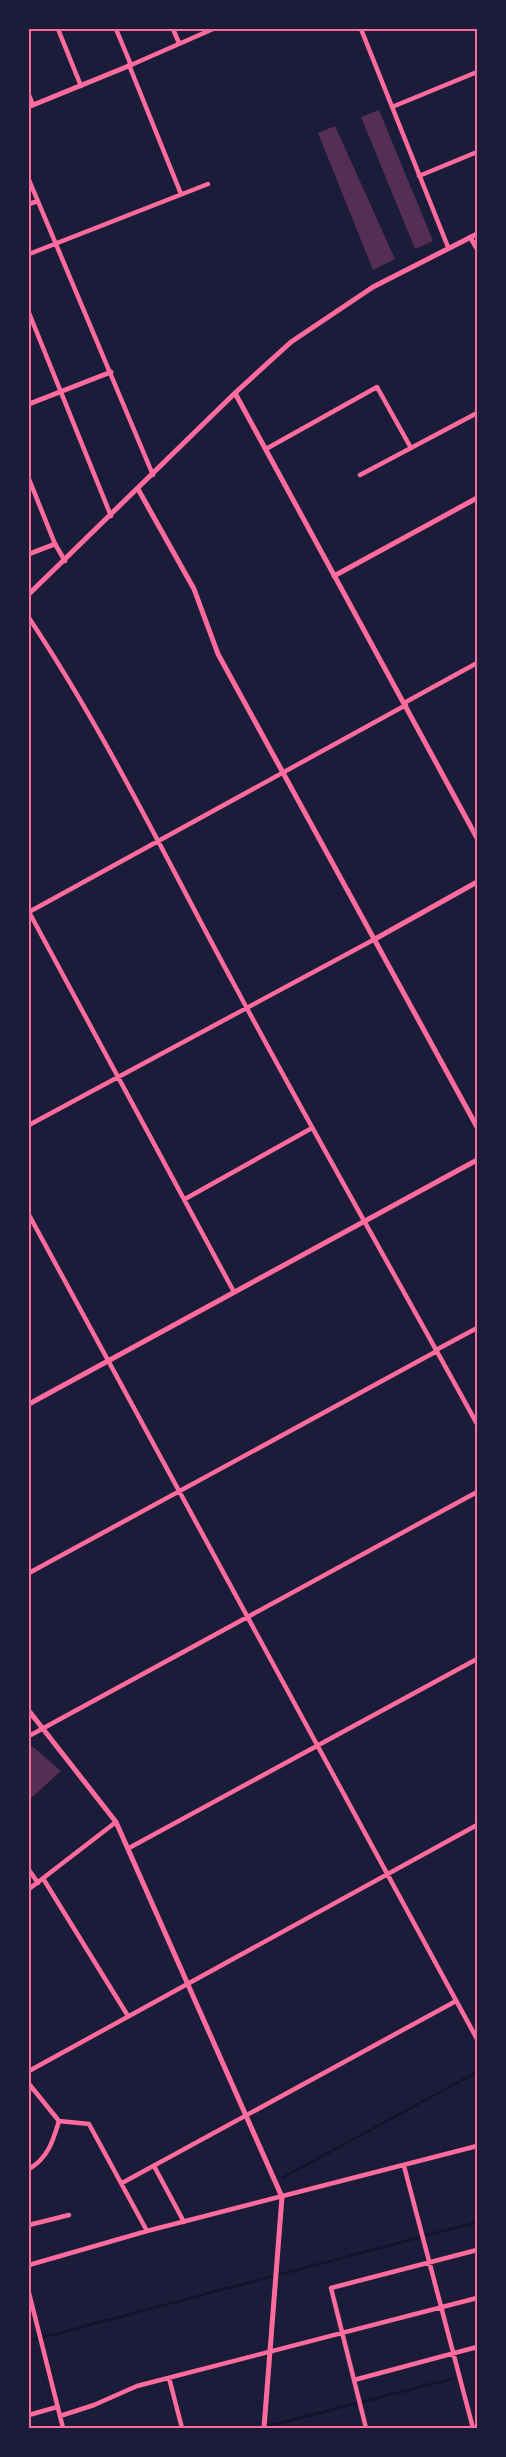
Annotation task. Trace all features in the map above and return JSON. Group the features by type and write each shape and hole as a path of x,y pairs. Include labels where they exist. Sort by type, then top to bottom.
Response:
{"street":[{"path":"58,29 80,86"},
{"path":"116,29 181,194"},
{"path":"173,29 179,43"},
{"path":"29,95 31,106 213,29"},
{"path":"361,29 448,247"},
{"path":"392,107 477,72"},
{"path":"419,176 477,152"},
{"path":"29,180 153,475"},
{"path":"29,254 208,184"},
{"path":"29,204 38,201"},
{"path":"29,594 65,561 235,393 291,342 320,320 373,287 448,247 477,234"},
{"path":"470,237 477,249"},
{"path":"29,313 110,516"},
{"path":"29,404 111,372"},
{"path":"266,449 377,387 411,448"},
{"path":"235,393 334,576 475,829 477,838"},
{"path":"360,475 477,413"},
{"path":"29,479 55,544 65,561"},
{"path":"138,489 194,589 218,654 477,1127"},
{"path":"334,576 477,498"},
{"path":"29,554 55,544"},
{"path":"29,618 62,668 246,1008 477,1424"},
{"path":"234,1292 29,912 284,773 477,663"},
{"path":"29,1125 477,882"},
{"path":"184,1199 312,1128"},
{"path":"29,1404 477,1160"},
{"path":"29,1215 106,1361 477,2039"},
{"path":"29,1573 477,1328"},
{"path":"29,1736 477,1492"},
{"path":"129,1848 477,1659"},
{"path":"29,1710 116,1822 282,2197 264,2428"},
{"path":"29,1889 44,1880 116,1822"},
{"path":"29,2071 477,1826"},
{"path":"29,1870 38,1883"},
{"path":"44,1880 128,2016"},
{"path":"122,2183 456,2001"},
{"path":"29,2084 59,2120 89,2124 147,2232"},
{"path":"29,2169 42,2159 51,2146 59,2120"},
{"path":"29,2265 184,2222 477,2146"},
{"path":"154,2166 184,2222"},
{"path":"404,2166 473,2428"},
{"path":"29,2225 69,2215"},
{"path":"366,2428 331,2288 430,2264 477,2250"},
{"path":"29,2293 63,2428"},
{"path":"60,2416 94,2405 137,2386 342,2335 477,2298"},
{"path":"354,2380 477,2347"},
{"path":"169,2378 182,2428"},
{"path":"29,2414 58,2407"}],"building":[{"path":"379,110 433,241 415,249 361,117"},
{"path":"335,126 395,259 373,270 318,133"},
{"path":"32,1746 61,1771 29,1800 29,1748"}],"waterway":[{"path":"282,2178 477,2072"},
{"path":"29,2341 477,2222"},
{"path":"260,2428 455,2378"}]}
